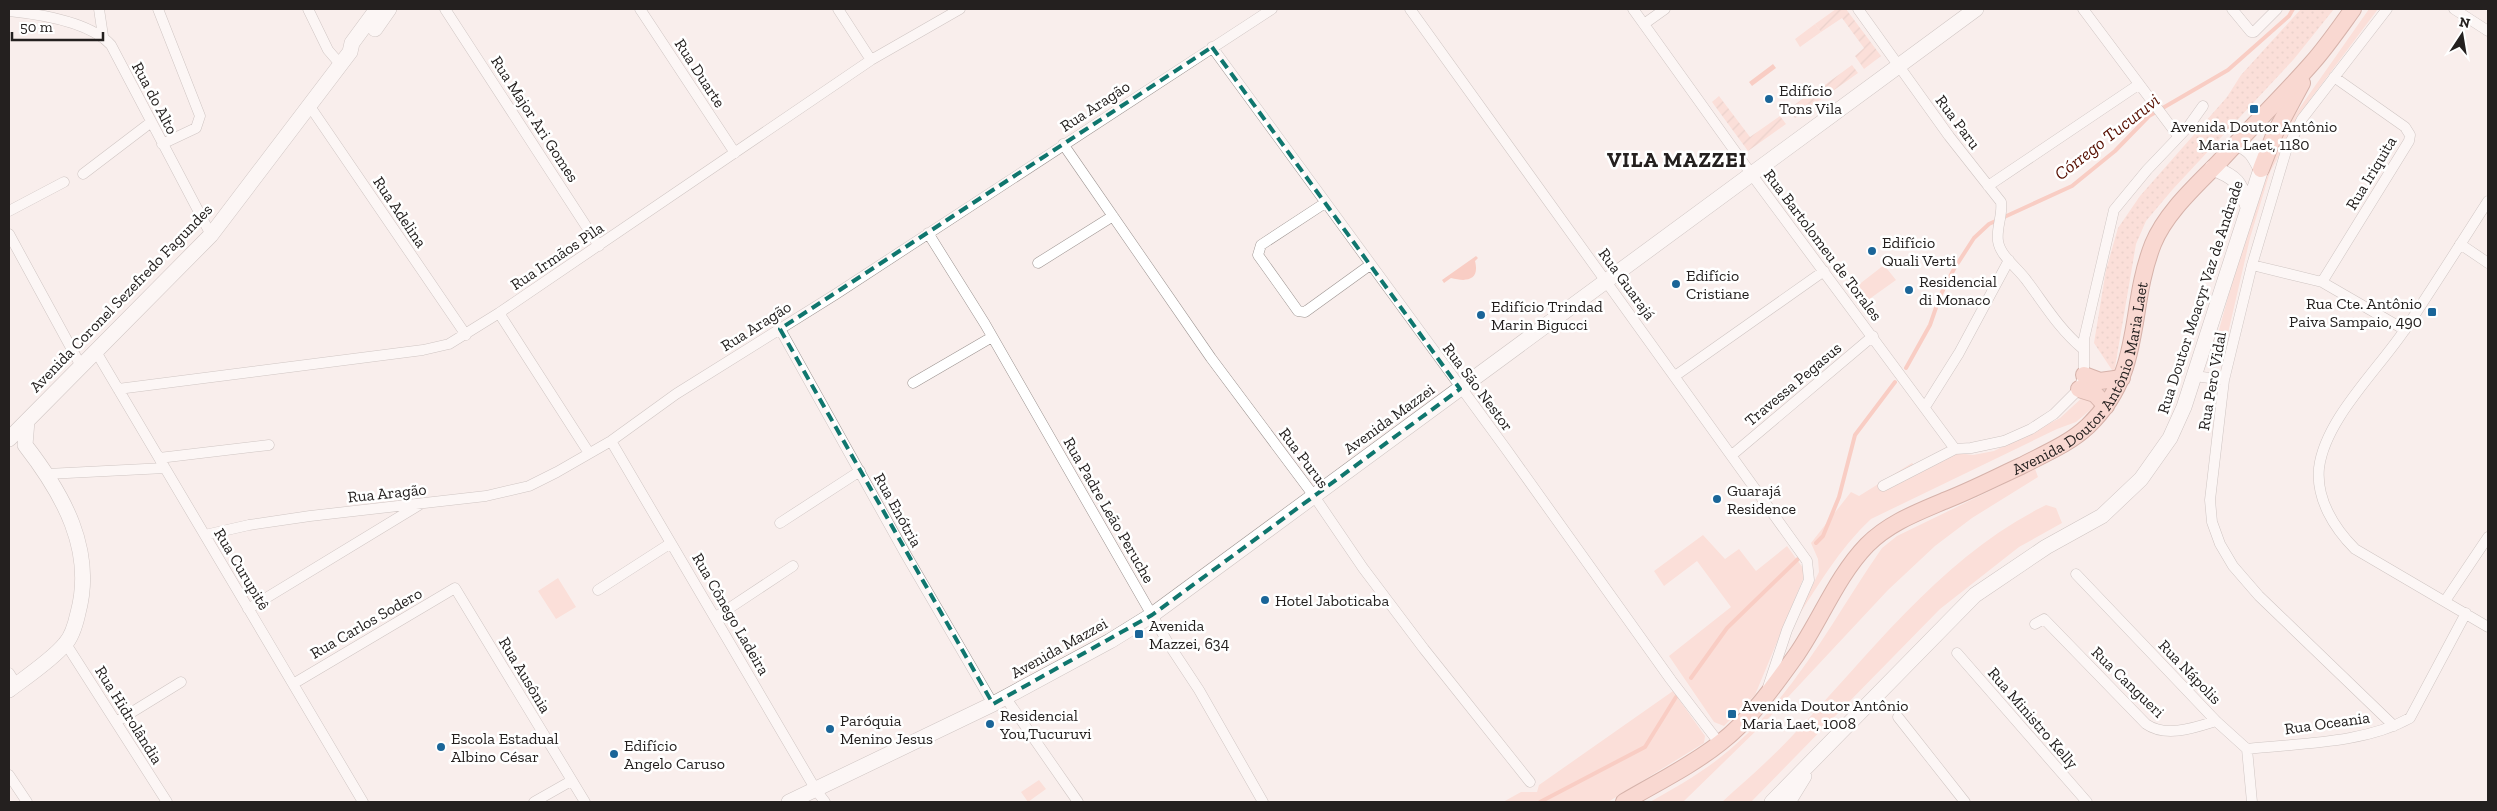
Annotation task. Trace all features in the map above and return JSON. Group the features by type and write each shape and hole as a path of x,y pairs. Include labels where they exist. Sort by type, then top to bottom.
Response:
{"main road":[{"name":"Avenida Doutor Antônio Maria Laet","path":"1624,802 1720,744 1764,698 1797,653 1847,571 1864,548 1882,530 1903,518 1982,486 2054,449 2087,427 2106,406 2122,378 2130,357 2147,263 2154,241 2165,222 2212,168 2314,61 2353,9"},
{"path":"2261,169 2286,110 2314,61"},
{"path":"2081,382 2100,382 2122,378"},
{"path":"2081,382 2106,406"}],"street":[{"path":"100,9 103,36"},
{"path":"158,9 200,116 196,128 162,144"},
{"path":"308,9 328,50 340,64"},
{"name":"Avenida Coronel Sezefredo Fagundes","path":"9,439 95,350 211,235 350,52 352,43 376,9"},
{"path":"350,52 361,49 388,9"},
{"name":"Rua Major Ari Gomes","path":"445,9 599,246"},
{"name":"Rua Duarte","path":"640,9 735,153"},
{"path":"838,9 871,60"},
{"name":"Rua Irmãos Pìla","path":"118,389 423,350 449,344 466,335 599,246 871,60 960,9"},
{"name":"Rua Aragão","path":"205,535 249,525 310,516 486,496 529,486 611,441 676,394 780,329 1272,9"},
{"name":"Rua Guarajá","path":"1410,9 1807,561 1809,580"},
{"name":"Rua Bartolomeu de Torales","path":"1633,9 1752,175 1955,449"},
{"path":"1644,24 1665,9"},
{"name":"Rua Paru","path":"1858,9 2001,202 2002,215 1998,241 2009,260 2027,280 2053,320 2083,349"},
{"name":"Avenida Mazzei","path":"789,802 821,796 1110,641 1152,615 1976,9"},
{"path":"2083,9 2178,136"},
{"path":"2232,9 2248,31 2254,32 2277,9"},
{"name":"Rua Pero Vidal","path":"2387,9 2302,119 2286,151 2252,265 2224,380 2210,500 2212,522 2220,544 2233,566 2259,596 2394,726"},
{"path":"2454,9 2488,30"},
{"path":"9,11 86,28 103,36"},
{"name":"Rua do Alto","path":"103,36 110,45 211,235"},
{"name":"Rua São Nestor","path":"1212,47 1460,389 1506,449 1671,680 1720,744"},
{"name":"Rua Iriquita","path":"2322,282 2409,141 2410,135 2405,127 2334,77"},
{"path":"1988,186 2138,85"},
{"name":"Rua Adelina","path":"309,105 466,335"},
{"name":"Avenida Doutor Antônio Maria Laet","path":"1883,486 1955,449 1971,448 2004,441 2031,429 2054,414 2081,382 2083,349 2114,210 2203,106"},
{"path":"83,174 150,123"},
{"path":"2236,143 2248,148 2253,153 2261,169"},
{"name":"Rua Purus","path":"1063,144 1211,358 1314,496 1363,568 1424,649 1530,782"},
{"path":"2212,168 2227,174 2239,183 2248,207"},
{"name":"Rua Doutor Moacyr Vaz de Andrade","path":"1817,754 1975,594 2046,547 2102,516 2141,479 2170,438 2195,376 2261,169"},
{"path":"9,211 64,182"},
{"path":"2488,201 2405,330 2333,427 2324,447 2319,470 2321,492 2339,532 2355,549 2445,600 2488,627"},
{"path":"1325,203 1261,245 1258,250 1258,255 1298,311 1305,312 1370,265"},
{"path":"1038,263 1113,216"},
{"name":"Rua Padre Leão Peruche","path":"928,233 992,337 1152,615 1199,690 1263,802"},
{"path":"9,234 81,366"},
{"path":"2460,244 2488,263"},
{"path":"1925,407 1959,353 2009,260"},
{"path":"2252,265 2322,282 2405,330"},
{"path":"1675,376 1824,271"},
{"path":"499,313 589,453"},
{"name":"Rua Enótria","path":"780,329 860,471 999,701 1078,802"},
{"name":"Travessa Pegasus","path":"1732,455 1873,336"},
{"path":"913,383 992,337"},
{"name":"Rua Curupitê","path":"95,350 363,802"},
{"path":"2195,376 2224,380"},
{"path":"11,683 66,644 76,620 83,595 84,567 78,537 47,474 25,445 27,421"},
{"name":"Rua Cônego Ladeira","path":"611,441 821,796"},
{"path":"9,443 25,445"},
{"path":"159,458 269,445"},
{"path":"47,474 165,468"},
{"path":"780,523 860,471"},
{"path":"248,609 420,505"},
{"path":"2445,600 2488,538"},
{"path":"598,590 671,543"},
{"path":"716,617 793,566"},
{"name":"Rua Nápolis","path":"2076,574 2216,721 2247,750"},
{"name":"Avenida Doutor Antônio Maria Laet","path":"1764,698 1787,630 1809,580"},
{"name":"Rua Carlos Sodero","path":"293,684 455,588"},
{"name":"Rua Ausônia","path":"455,588 585,802"},
{"name":"Rua Oceania","path":"2247,750 2366,735 2394,726 2410,718 2466,613"},
{"name":"Rua Cangueri","path":"2035,624 2044,619 2146,724 2158,731 2173,731 2216,721"},
{"name":"Rua Hidrolândia","path":"66,644 166,802"},
{"name":"Rua Ministro Kelly","path":"1957,653 2087,802"},
{"path":"116,722 181,682"},
{"path":"1898,717 1965,802"},
{"path":"2247,750 2252,802"},
{"path":"1772,802 1817,754"},
{"path":"1788,802 1817,754"},
{"path":"9,775 27,802"},
{"path":"534,802 571,781"}],"highlighted area":[{"path":"1212,47 1460,389 1152,615 993,704 780,329"}],"shaded area":[{"path":"1836,9 1846,9 1881,56 1864,69 1855,56 1864,48 1842,18 1821,32 1815,24"},
{"path":"2301,9 2334,9 2294,59 2173,189 2146,221 2136,244 2114,373 2094,343 2106,270 2118,228 2140,196 2227,97 2241,75"},
{"path":"2369,9 2378,9 2309,101 2270,172 2250,238 2222,359 2216,360 2214,359 2213,352 2249,220 2282,136 2289,123"},
{"path":"1815,24 1821,32 1800,47 1795,39"},
{"path":"1773,64 1776,68 1752,86 1749,82"},
{"path":"1852,65 1858,73 1795,118 1789,109 1813,91 1818,96 1821,93 1818,90"},
{"path":"1719,96 1750,137 1780,116 1786,124 1748,151 1712,102"},
{"path":"1476,256 1478,258 1475,261 1474,276 1467,280 1451,278 1444,283 1442,280"},
{"path":"1884,265 1896,280 1868,300 1857,286"},
{"path":"2089,395 2095,406 2076,422 2057,429 1871,519 1839,556 1794,623 1819,572 1818,559 1811,543 1851,492 1859,496 1912,463 1915,466 1950,452 1973,455 1994,451 2060,418 2084,396"},
{"path":"2034,466 2038,477 1972,518 1935,546 1888,590 1762,725 1683,802 1650,802 1705,769 1757,724 1797,677 1882,548 1897,536 2000,486"},
{"path":"2046,505 2056,508 2062,523 2019,547 1940,609 1751,802 1722,802 1786,743 1910,608 1941,578 2009,526"},
{"path":"1703,535 1725,559 1739,549 1756,571 1787,546 1806,572 1755,695 1724,726 1714,722 1669,656 1731,607 1697,561 1664,586 1654,571"},
{"path":"558,578 576,607 556,619 538,591"},
{"path":"1673,691 1705,736 1704,743 1608,802 1503,802 1521,792 1537,792 1539,785"},
{"path":"1039,780 1046,789 1028,802 1021,792"}],"waterway":[{"name":"Córrego Tucuruvi","path":"1906,368 1930,325 1940,296 1954,269 1974,238 1989,224 2072,186 2115,151 2149,116 2228,70 2289,16 2293,9"},
{"name":"Córrego Tucuruvi","path":"1816,543 1823,536 1839,497 1855,435 1895,382"},
{"name":"Córrego Tucuruvi","path":"1691,678 1727,628 1798,559"},
{"name":"Córrego Tucuruvi","path":"1540,802 1645,747 1676,697"}],"place":[{"name":"Edifício Tons Vila","path":"1769,99"},
{"name":"Avenida Doutor Antônio Maria Laet, 1180","path":"2254,109"},
{"name":"Edifício Quali Verti","path":"1872,251"},
{"name":"Edifício Cristiane","path":"1676,284"},
{"name":"Residencial di Monaco","path":"1909,290"},
{"name":"Rua Cte. Antônio Paiva Sampaio, 490","path":"2432,312"},
{"name":"Edifício Trindad Marin Bigucci","path":"1481,315"},
{"name":"Guarajá Residence","path":"1717,499"},
{"name":"Hotel Jaboticaba","path":"1265,600"},
{"name":"Avenida Mazzei, 634","path":"1139,634"},
{"name":"Avenida Doutor Antônio Maria Laet, 1008","path":"1732,714"},
{"name":"Residencial You,Tucuruvi","path":"990,724"},
{"name":"Paróquia Menino Jesus","path":"830,729"},
{"name":"Escola Estadual Albino César","path":"441,747"},
{"name":"Edifício Angelo Caruso","path":"614,754"}],"district":[{"name":"VILA MAZZEI","path":"1677,159"}]}
